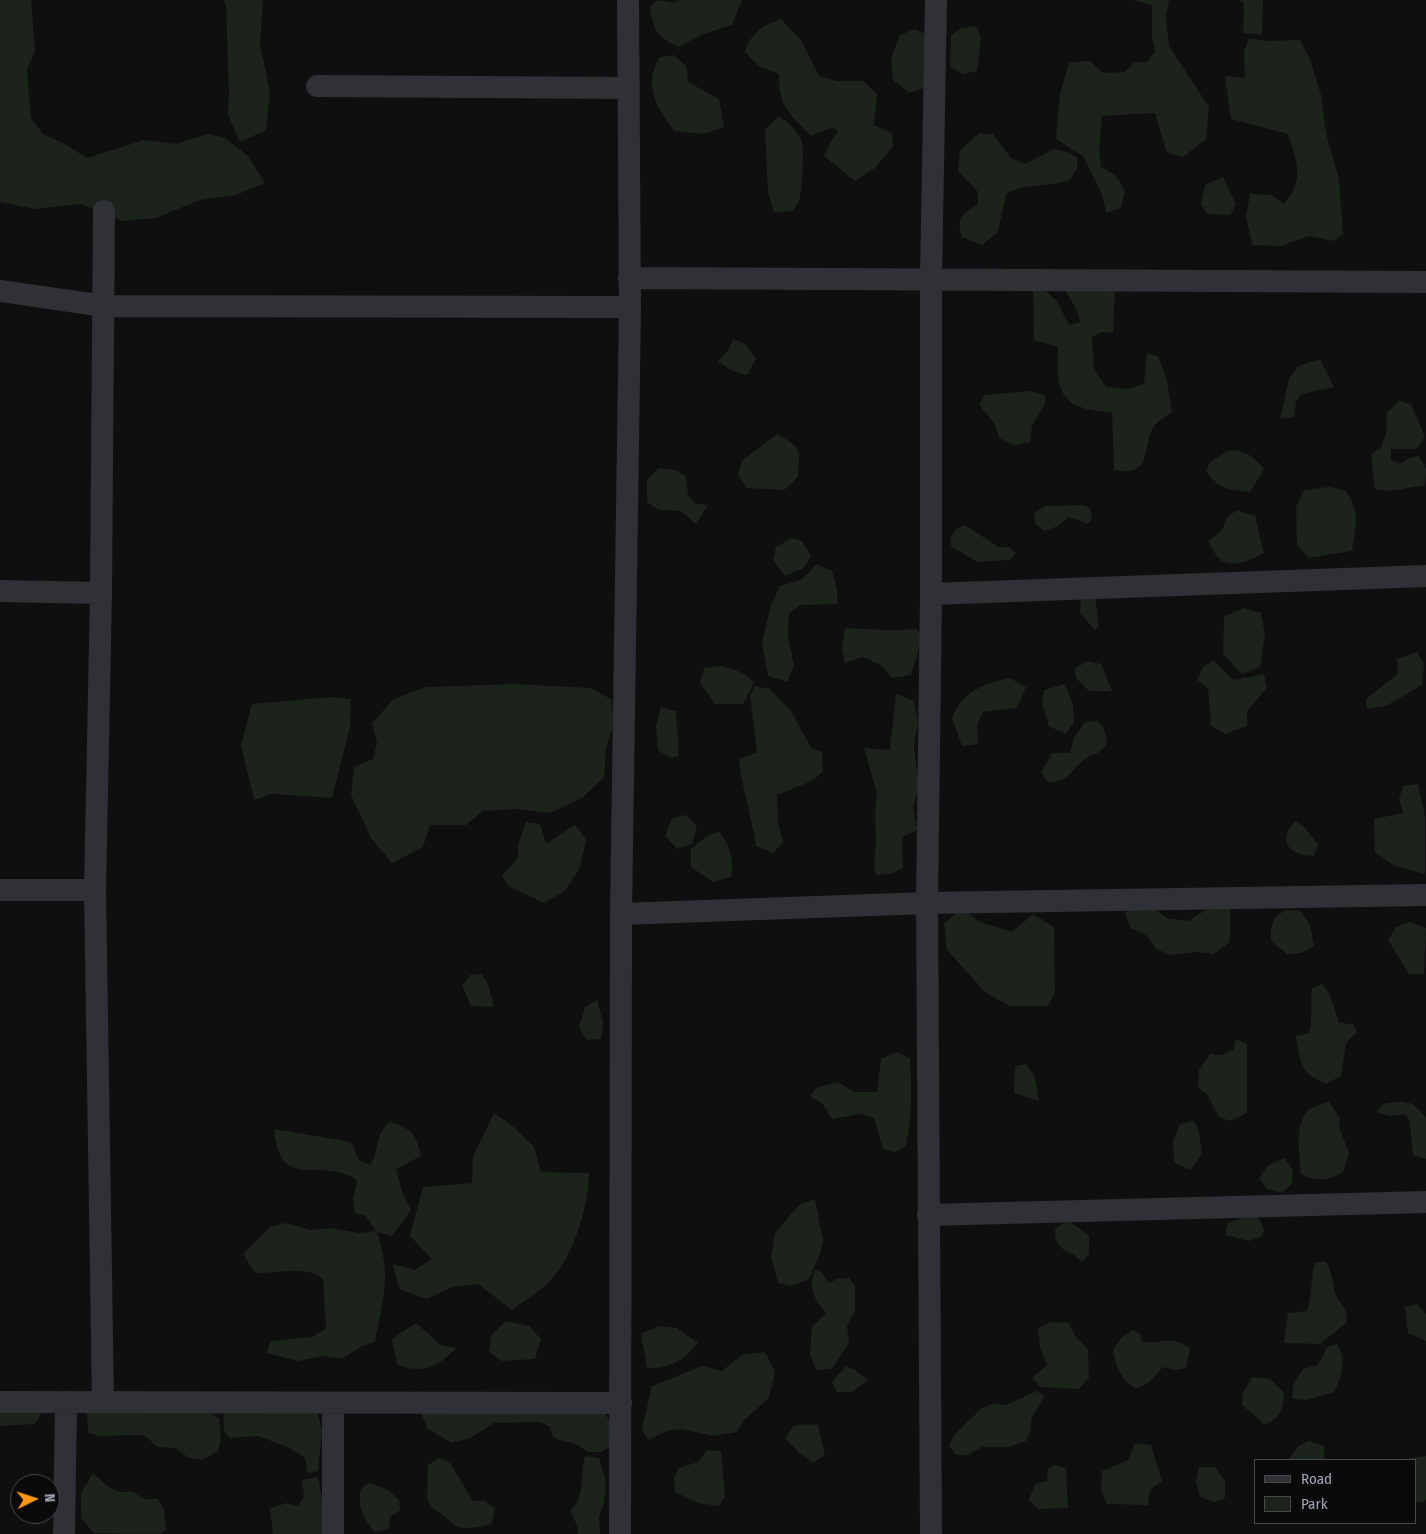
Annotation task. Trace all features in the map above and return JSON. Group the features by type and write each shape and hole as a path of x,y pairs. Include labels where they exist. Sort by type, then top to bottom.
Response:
{"street":[{"path":"620,1534 621,914 630,308 628,0"},
{"path":"930,1534 927,903 931,594 931,278 936,0"},
{"path":"317,86 629,88"},
{"path":"103,1401 95,890 101,593 104,210"},
{"path":"629,278 931,278 1426,282"},
{"path":"0,291 104,306 630,308"},
{"path":"931,594 1426,576"},
{"path":"0,591 101,593"},
{"path":"0,890 95,890"},
{"path":"621,914 927,903 1426,895"},
{"path":"928,1215 1426,1202"},
{"path":"0,1402 621,1403"},
{"path":"64,1534 66,1402"},
{"path":"333,1403 333,1534"}],"green space":[{"path":"0,0 31,0 35,52 27,69 31,118 43,134 63,143 87,158 144,140 176,144 208,134 225,138 247,155 265,183 236,195 200,200 156,218 122,221 81,204 35,209 0,202"},
{"path":"223,0 263,0 260,44 270,92 266,130 240,142 228,115 226,4"},
{"path":"657,0 674,3 679,0 742,0 732,25 703,34 678,47 657,32 650,7"},
{"path":"1132,0 1169,0 1166,16 1169,46 1209,107 1206,139 1183,157 1167,153 1155,113 1102,116 1099,151 1101,167 1116,176 1125,190 1121,208 1106,213 1103,197 1083,156 1056,139 1060,94 1069,62 1090,61 1103,73 1125,72 1134,62 1147,62 1155,52 1152,37 1152,5"},
{"path":"1239,0 1263,0 1262,35 1243,33 1244,3"},
{"path":"781,19 800,39 819,76 837,81 863,81 877,94 874,125 892,133 893,146 875,168 855,181 824,156 838,132 833,127 811,136 791,115 783,102 779,85 779,74 758,66 745,52 747,45 754,35 769,24"},
{"path":"976,26 981,38 977,71 963,74 950,67 951,35 961,28"},
{"path":"915,29 928,35 927,87 909,93 893,80 891,58 900,35"},
{"path":"1249,38 1266,41 1300,40 1310,59 1321,95 1326,133 1339,179 1343,234 1333,241 1309,236 1281,246 1252,245 1246,216 1250,194 1272,195 1284,204 1295,187 1297,170 1288,134 1231,119 1225,76 1245,78 1244,52"},
{"path":"674,55 686,66 688,82 719,99 724,127 704,134 674,131 657,104 652,86 652,77 660,57"},
{"path":"779,116 794,129 801,139 803,167 800,197 793,211 774,213 768,192 765,130"},
{"path":"979,133 993,134 1011,158 1025,164 1054,149 1067,152 1077,158 1077,168 1070,180 1029,186 1006,194 998,232 982,245 962,237 960,230 961,217 978,204 978,192 958,171 960,150"},
{"path":"1223,177 1236,204 1230,215 1207,214 1201,204 1205,185"},
{"path":"1059,279 1115,289 1113,333 1101,332 1092,337 1094,368 1106,387 1131,389 1144,383 1147,354 1158,356 1167,380 1172,412 1153,428 1144,459 1141,465 1135,469 1126,471 1114,470 1112,412 1095,411 1072,403 1065,396 1058,377 1058,347 1034,340 1033,288 1040,286 1057,301 1069,325 1080,322 1074,306"},
{"path":"733,339 744,343 756,359 747,375 730,370 718,361 729,349"},
{"path":"1320,359 1334,387 1301,394 1296,402 1294,417 1280,419 1289,379 1298,366"},
{"path":"1029,391 1045,395 1045,404 1032,426 1030,442 1015,445 999,438 995,424 979,405 985,395"},
{"path":"1400,401 1411,404 1425,436 1417,449 1391,449 1391,460 1400,464 1409,458 1419,456 1426,469 1425,485 1390,491 1375,489 1371,454 1381,448 1386,434 1387,412"},
{"path":"777,434 798,450 798,477 784,490 747,488 738,475 742,461"},
{"path":"1230,450 1249,455 1264,469 1250,492 1225,488 1215,482 1206,471 1210,462"},
{"path":"659,468 676,470 686,477 688,495 694,503 708,505 696,524 681,511 659,510 647,502 647,480"},
{"path":"1329,487 1345,490 1353,505 1356,519 1352,551 1309,558 1297,545 1296,507 1304,490"},
{"path":"1082,505 1090,508 1092,520 1088,524 1069,517 1058,526 1045,531 1036,525 1034,514 1045,506"},
{"path":"1237,510 1255,516 1264,553 1252,559 1232,564 1220,560 1208,541 1223,529 1226,518"},
{"path":"965,525 998,547 1009,547 1016,553 1010,560 977,562 951,546 951,538 954,532"},
{"path":"792,538 802,541 811,556 804,568 785,576 773,560 776,547"},
{"path":"817,564 832,571 837,589 837,604 800,605 789,614 788,635 794,666 787,682 768,676 762,643 771,605 780,586 801,580"},
{"path":"1095,596 1099,626 1095,630 1080,613 1081,597"},
{"path":"1243,608 1261,613 1265,635 1260,667 1242,674 1223,654 1224,617"},
{"path":"845,628 917,629 922,636 911,675 892,678 882,666 863,657 845,663 842,648"},
{"path":"1417,652 1424,664 1422,685 1386,706 1367,709 1366,699 1398,674 1397,659"},
{"path":"1213,660 1234,680 1264,674 1267,688 1247,711 1247,726 1225,734 1211,726 1208,688 1197,680 1203,667"},
{"path":"1088,661 1101,664 1112,691 1089,691 1076,678 1075,668"},
{"path":"720,666 743,674 754,683 743,704 715,704 700,683 704,668"},
{"path":"1010,678 1026,687 1017,708 983,712 977,725 978,744 962,746 952,718 956,709 975,690"},
{"path":"515,684 590,688 611,699 614,722 606,748 604,777 582,798 550,813 517,809 483,811 466,825 430,825 423,847 392,863 371,838 351,795 354,767 373,759 377,743 372,723 394,699 426,687"},
{"path":"1065,684 1073,705 1074,723 1065,734 1049,726 1042,704 1044,690"},
{"path":"755,686 770,689 791,711 811,748 822,752 823,772 812,781 777,795 778,823 783,842 773,853 756,846 739,759 757,752 750,695"},
{"path":"896,694 914,701 918,722 914,746 919,788 913,806 917,830 902,837 903,868 890,874 876,875 874,866 877,794 864,748 890,750"},
{"path":"330,697 351,699 350,727 332,798 272,794 254,800 241,745 252,704"},
{"path":"661,707 676,711 679,756 670,758 658,750 656,726"},
{"path":"1098,721 1104,728 1107,743 1098,753 1085,759 1066,778 1049,783 1041,773 1052,753 1070,753 1074,737 1085,722"},
{"path":"1418,784 1425,816 1425,874 1395,866 1375,852 1374,819 1403,813 1399,799 1403,786"},
{"path":"686,815 697,826 692,844 677,849 665,836 672,818"},
{"path":"1295,821 1304,827 1318,844 1314,856 1298,853 1288,846 1286,841 1287,835 1289,828"},
{"path":"526,822 540,824 546,844 575,825 586,839 580,868 565,891 544,903 508,886 502,875 518,858 518,845"},
{"path":"719,831 730,852 732,864 731,877 713,882 691,867 691,849 707,836"},
{"path":"1136,902 1148,905 1167,918 1188,921 1204,911 1230,906 1230,942 1213,954 1196,952 1171,955 1156,949 1146,935 1131,928 1125,914"},
{"path":"962,909 980,922 1012,932 1033,914 1054,927 1055,992 1048,1006 1009,1006 985,992 947,950 944,923"},
{"path":"1285,910 1301,911 1310,925 1314,946 1301,953 1287,954 1271,941 1274,918"},
{"path":"1409,922 1426,928 1424,974 1409,974 1388,940 1396,927"},
{"path":"482,974 488,984 494,1007 471,1006 462,986 470,975"},
{"path":"1322,984 1330,995 1339,1023 1353,1024 1357,1032 1346,1043 1341,1076 1326,1084 1317,1080 1306,1071 1300,1060 1296,1036 1309,1033 1312,989"},
{"path":"597,1000 603,1022 601,1039 587,1040 579,1027 585,1007"},
{"path":"1235,1039 1247,1044 1247,1113 1230,1121 1219,1117 1207,1094 1198,1088 1199,1070 1210,1054 1223,1055 1234,1049"},
{"path":"897,1052 910,1058 911,1102 906,1146 895,1152 883,1149 874,1118 861,1114 832,1119 823,1104 810,1096 816,1088 838,1082 854,1092 877,1092 881,1059"},
{"path":"1026,1064 1035,1077 1039,1101 1014,1093 1015,1066"},
{"path":"1401,1101 1413,1104 1426,1117 1426,1159 1413,1155 1410,1122 1406,1114 1390,1116 1376,1112 1383,1104"},
{"path":"1329,1102 1340,1118 1339,1127 1349,1153 1343,1172 1328,1179 1317,1179 1301,1174 1299,1131 1301,1122 1310,1109"},
{"path":"494,1113 515,1128 534,1147 541,1172 589,1173 583,1215 566,1259 550,1281 512,1310 478,1284 452,1287 427,1299 399,1289 393,1264 415,1270 432,1259 410,1236 423,1187 472,1183 473,1157"},
{"path":"1194,1121 1199,1131 1202,1154 1190,1170 1174,1162 1173,1141 1180,1124"},
{"path":"389,1122 402,1126 415,1137 421,1156 396,1169 402,1191 411,1210 392,1236 377,1232 382,1248 385,1287 375,1342 362,1346 342,1359 324,1356 297,1361 267,1353 270,1341 312,1337 326,1329 323,1279 316,1274 299,1271 255,1273 243,1254 270,1227 286,1223 310,1230 331,1228 359,1233 376,1231 366,1216 355,1213 353,1200 357,1180 343,1173 293,1168 284,1161 278,1149 274,1129 351,1142 359,1160 370,1165 375,1155 380,1134"},
{"path":"1284,1158 1293,1170 1292,1184 1282,1193 1267,1189 1259,1179 1267,1166"},
{"path":"815,1199 823,1240 820,1254 809,1279 792,1286 778,1283 771,1257 775,1233 799,1205"},
{"path":"1245,1217 1258,1217 1264,1229 1263,1236 1249,1241 1225,1235 1228,1223"},
{"path":"1070,1222 1089,1235 1089,1254 1082,1262 1057,1243 1055,1230 1062,1224"},
{"path":"1315,1262 1326,1262 1329,1266 1335,1293 1345,1309 1347,1322 1320,1344 1284,1343 1288,1313 1307,1311"},
{"path":"815,1270 821,1272 829,1283 837,1279 849,1278 855,1286 855,1312 847,1325 849,1343 832,1369 816,1370 810,1355 812,1327 826,1313 813,1293 812,1282"},
{"path":"1417,1304 1426,1314 1426,1341 1408,1333 1405,1307"},
{"path":"506,1321 529,1326 541,1339 535,1359 502,1361 489,1352 492,1334"},
{"path":"1051,1322 1069,1323 1076,1337 1088,1349 1089,1378 1079,1389 1040,1387 1032,1378 1047,1365 1040,1347 1038,1328"},
{"path":"416,1323 441,1345 456,1348 443,1360 430,1367 415,1369 397,1365 392,1339"},
{"path":"659,1326 677,1328 698,1343 688,1354 676,1362 662,1367 647,1368 641,1334"},
{"path":"1133,1330 1140,1334 1142,1342 1172,1341 1183,1344 1190,1349 1186,1368 1175,1370 1163,1367 1148,1383 1136,1389 1126,1381 1120,1372 1115,1361 1113,1349 1122,1337"},
{"path":"1337,1344 1343,1361 1334,1392 1307,1400 1292,1399 1293,1385 1303,1369 1318,1365 1327,1347"},
{"path":"765,1352 775,1371 769,1398 744,1420 737,1432 714,1436 681,1429 667,1431 648,1440 642,1429 652,1386 702,1366 722,1371 742,1355"},
{"path":"846,1366 868,1380 852,1392 837,1392 832,1382"},
{"path":"1252,1377 1270,1379 1284,1392 1283,1404 1278,1416 1265,1425 1242,1405 1243,1393"},
{"path":"1037,1391 1045,1396 1031,1419 1031,1429 1026,1441 1009,1447 982,1447 968,1455 957,1455 949,1446 954,1435 982,1408 993,1404 1006,1405"},
{"path":"0,1393 34,1399 41,1414 35,1424 0,1426"},
{"path":"316,1407 322,1431 318,1471 307,1473 305,1458 290,1448 258,1436 230,1438 224,1432 223,1409"},
{"path":"204,1409 219,1419 221,1438 218,1451 202,1460 189,1458 175,1448 158,1447 144,1435 99,1436 88,1433 87,1412"},
{"path":"602,1409 613,1426 613,1444 602,1452 587,1452 578,1445 553,1437 549,1426 540,1422 494,1423 470,1438 452,1443 428,1429 420,1412"},
{"path":"818,1425 825,1455 813,1463 799,1453 785,1438 794,1426"},
{"path":"1309,1441 1324,1446 1324,1459 1289,1459 1298,1446"},
{"path":"1135,1443 1151,1445 1162,1481 1150,1490 1148,1505 1107,1504 1101,1490 1102,1471 1128,1460"},
{"path":"707,1450 721,1451 725,1496 719,1506 698,1503 675,1492 674,1477 679,1468 698,1462"},
{"path":"585,1456 599,1458 606,1481 604,1503 599,1517 600,1534 578,1534 578,1527 570,1511 578,1499 582,1485"},
{"path":"1426,1456 1426,1499 1424,1502 1416,1502 1416,1459 1404,1459"},
{"path":"439,1458 450,1463 473,1501 485,1501 495,1509 492,1524 462,1528 431,1507 427,1497 428,1465"},
{"path":"1054,1465 1066,1468 1068,1508 1038,1509 1029,1500 1035,1484 1047,1481 1048,1469"},
{"path":"1199,1467 1215,1467 1225,1481 1225,1498 1214,1502 1200,1497 1196,1482"},
{"path":"93,1473 107,1486 120,1492 133,1492 144,1499 158,1499 164,1509 166,1530 159,1534 94,1533 81,1518 81,1493"},
{"path":"318,1477 328,1534 273,1534 270,1508 287,1503 298,1506 304,1496 302,1480"},
{"path":"369,1483 387,1489 399,1500 400,1510 390,1517 389,1529 375,1532 362,1512 360,1501 361,1489"}]}
